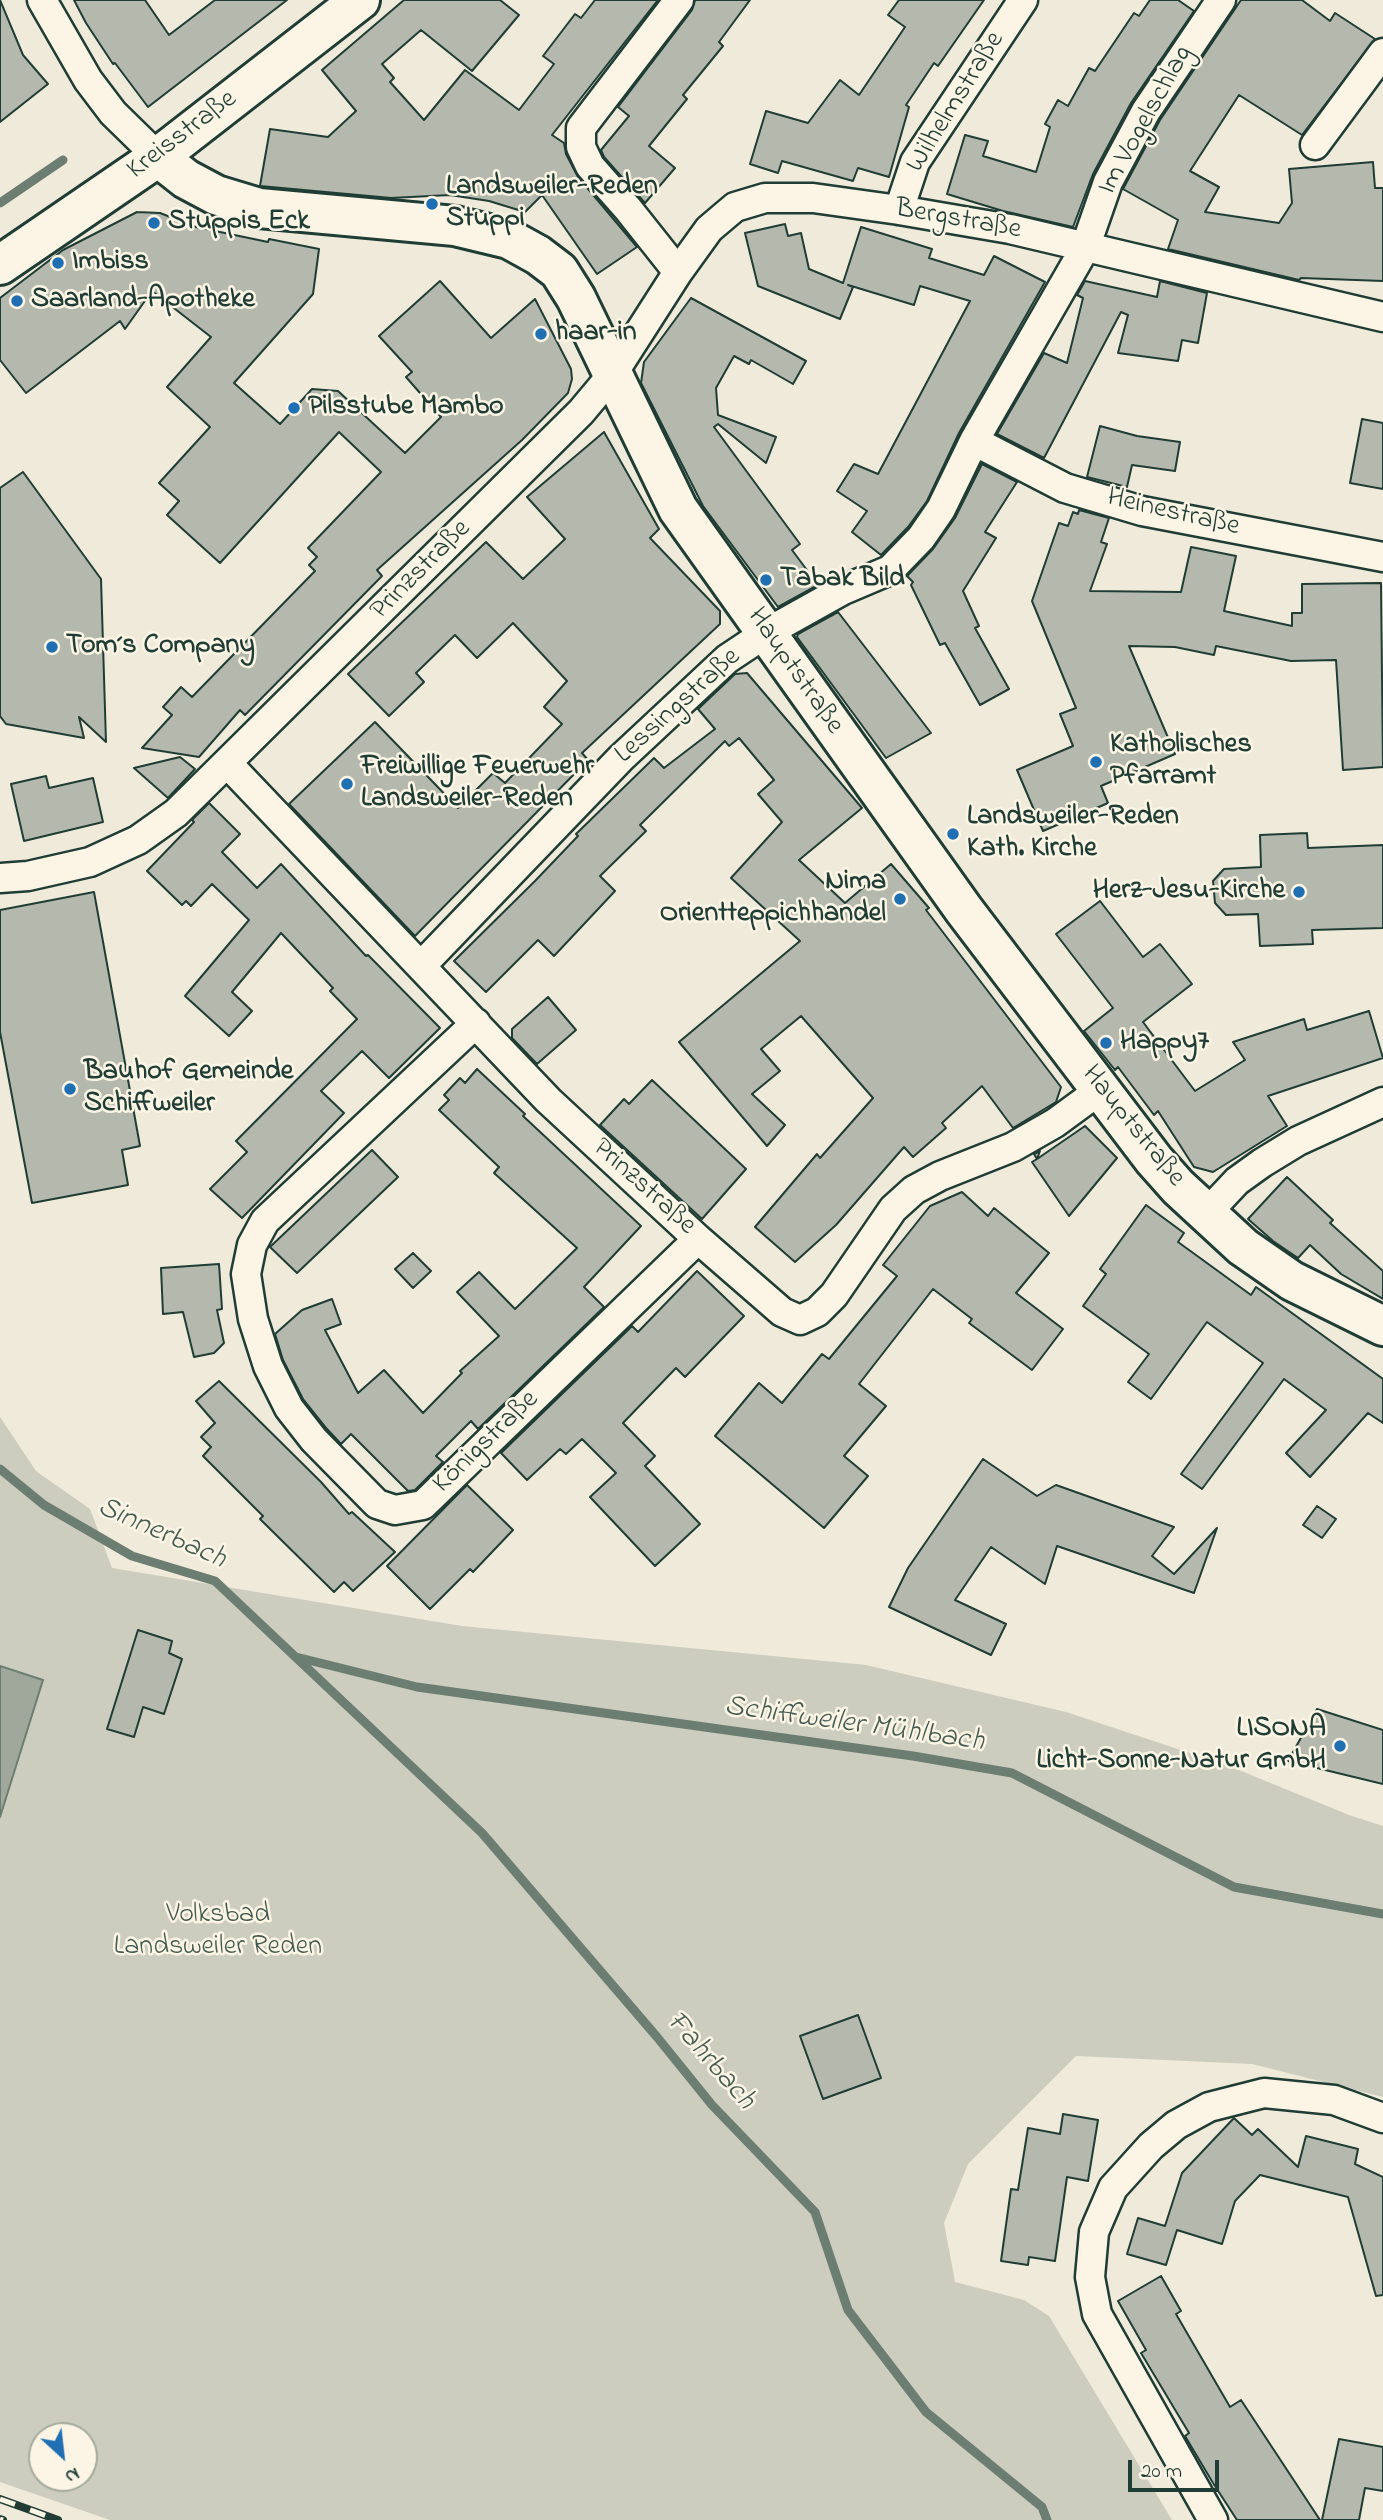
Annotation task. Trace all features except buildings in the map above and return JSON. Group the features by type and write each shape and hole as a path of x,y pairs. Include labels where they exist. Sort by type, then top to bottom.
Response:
{"street":[{"path":"42,0 81,69 113,113 158,157"},
{"name":"Kreisstraße","path":"0,265 158,157 360,0"},
{"path":"678,0 581,128 581,147 590,166 678,272"},
{"name":"Wilhelmstraße","path":"899,210 915,162 1023,0"},
{"name":"Im Vogelschlag","path":"1085,248 1108,182 1146,111 1221,0"},
{"path":"1315,145 1383,53"},
{"name":"Hauptstraße","path":"158,157 186,179 216,195 259,208 455,226 509,239 538,255 559,271 576,298 678,509 964,911 1154,1160 1206,1214 1243,1247 1292,1281 1383,1326"},
{"name":"Bergstraße","path":"612,375 709,229 735,207 765,198 813,198 1010,229 1383,317"},
{"path":"766,633 843,590 890,570 921,538 941,509 974,441 1085,248"},
{"name":"Prinzstraße","path":"0,878 28,876 90,862 138,840 176,813 581,412 612,375"},
{"name":"Heinestraße","path":"974,441 1065,488 1142,511 1383,557"},
{"name":"Lessingstraße","path":"421,966 621,758 727,659 766,633"},
{"name":"Prinzstraße","path":"228,764 548,1100 698,1239 782,1312 800,1321 817,1312 834,1295 893,1209 914,1191 940,1176 1013,1147 1055,1123 1100,1090"},
{"name":"Königstraße","path":"476,1023 265,1221 252,1245 246,1274 253,1319 268,1366 289,1408 314,1440 377,1504 395,1510 423,1505 698,1239"},
{"path":"1206,1214 1237,1181 1262,1163 1298,1141 1383,1102"},
{"path":"1213,2520 1097,2314 1090,2277 1094,2232 1113,2188 1151,2146 1176,2125 1209,2107 1264,2093 1334,2100 1383,2118"}],"green space":[{"name":"Volksbad Landsweiler Reden","path":"0,1417 36,1471 90,1509 112,1568 462,1626 866,1665 1066,1712 1229,1766 1383,1826 1383,2097 1252,2064 1076,2056 968,2164 944,2223 955,2282 1024,2300 1049,2316 1172,2520 110,2520 29,2492 98,2492 98,2422 28,2422 28,2492 0,2482"}],"shaded area":[{"path":"0,1666 43,1680 0,1817"}],"waterway":[{"path":"0,203 63,160"},
{"name":"Fahrbach","path":"0,1469 44,1505 132,1556 215,1581 482,1833 712,2105 815,2212 848,2310 926,2412 1042,2507 1047,2520"},
{"name":"Schiffweiler Mühlbach","path":"296,1657 417,1687 913,1756 1012,1773 1234,1887 1383,1914"}],"railway":[{"path":"0,2499 58,2520"}],"place":[{"name":"Landsweiler-Reden Stuppi","path":"432,204"},
{"name":"Stuppis Eck","path":"154,223"},
{"name":"Imbiss","path":"58,263"},
{"name":"Saarland-Apotheke","path":"17,301"},
{"name":"haar-in","path":"541,334"},
{"name":"Pilsstube Mambo","path":"294,408"},
{"name":"Tabak Bild","path":"766,580"},
{"name":"Tom´s Company","path":"52,647"},
{"name":"Katholisches Pfarramt","path":"1096,762"},
{"name":"Freiwillige Feuerwehr Landsweiler-Reden","path":"347,784"},
{"name":"Landsweiler-Reden Kath. Kirche","path":"953,834"},
{"name":"Herz-Jesu-Kirche","path":"1299,892"},
{"name":"Nima Orientteppichhandel","path":"900,899"},
{"name":"Happy7","path":"1106,1043"},
{"name":"Bauhof Gemeinde Schiffweiler","path":"70,1089"},
{"name":"LISONA Licht-Sonne-Natur GmbH","path":"1340,1746"}],"water label":[{"name":"Sinnerbach","path":"161,1535"}]}
